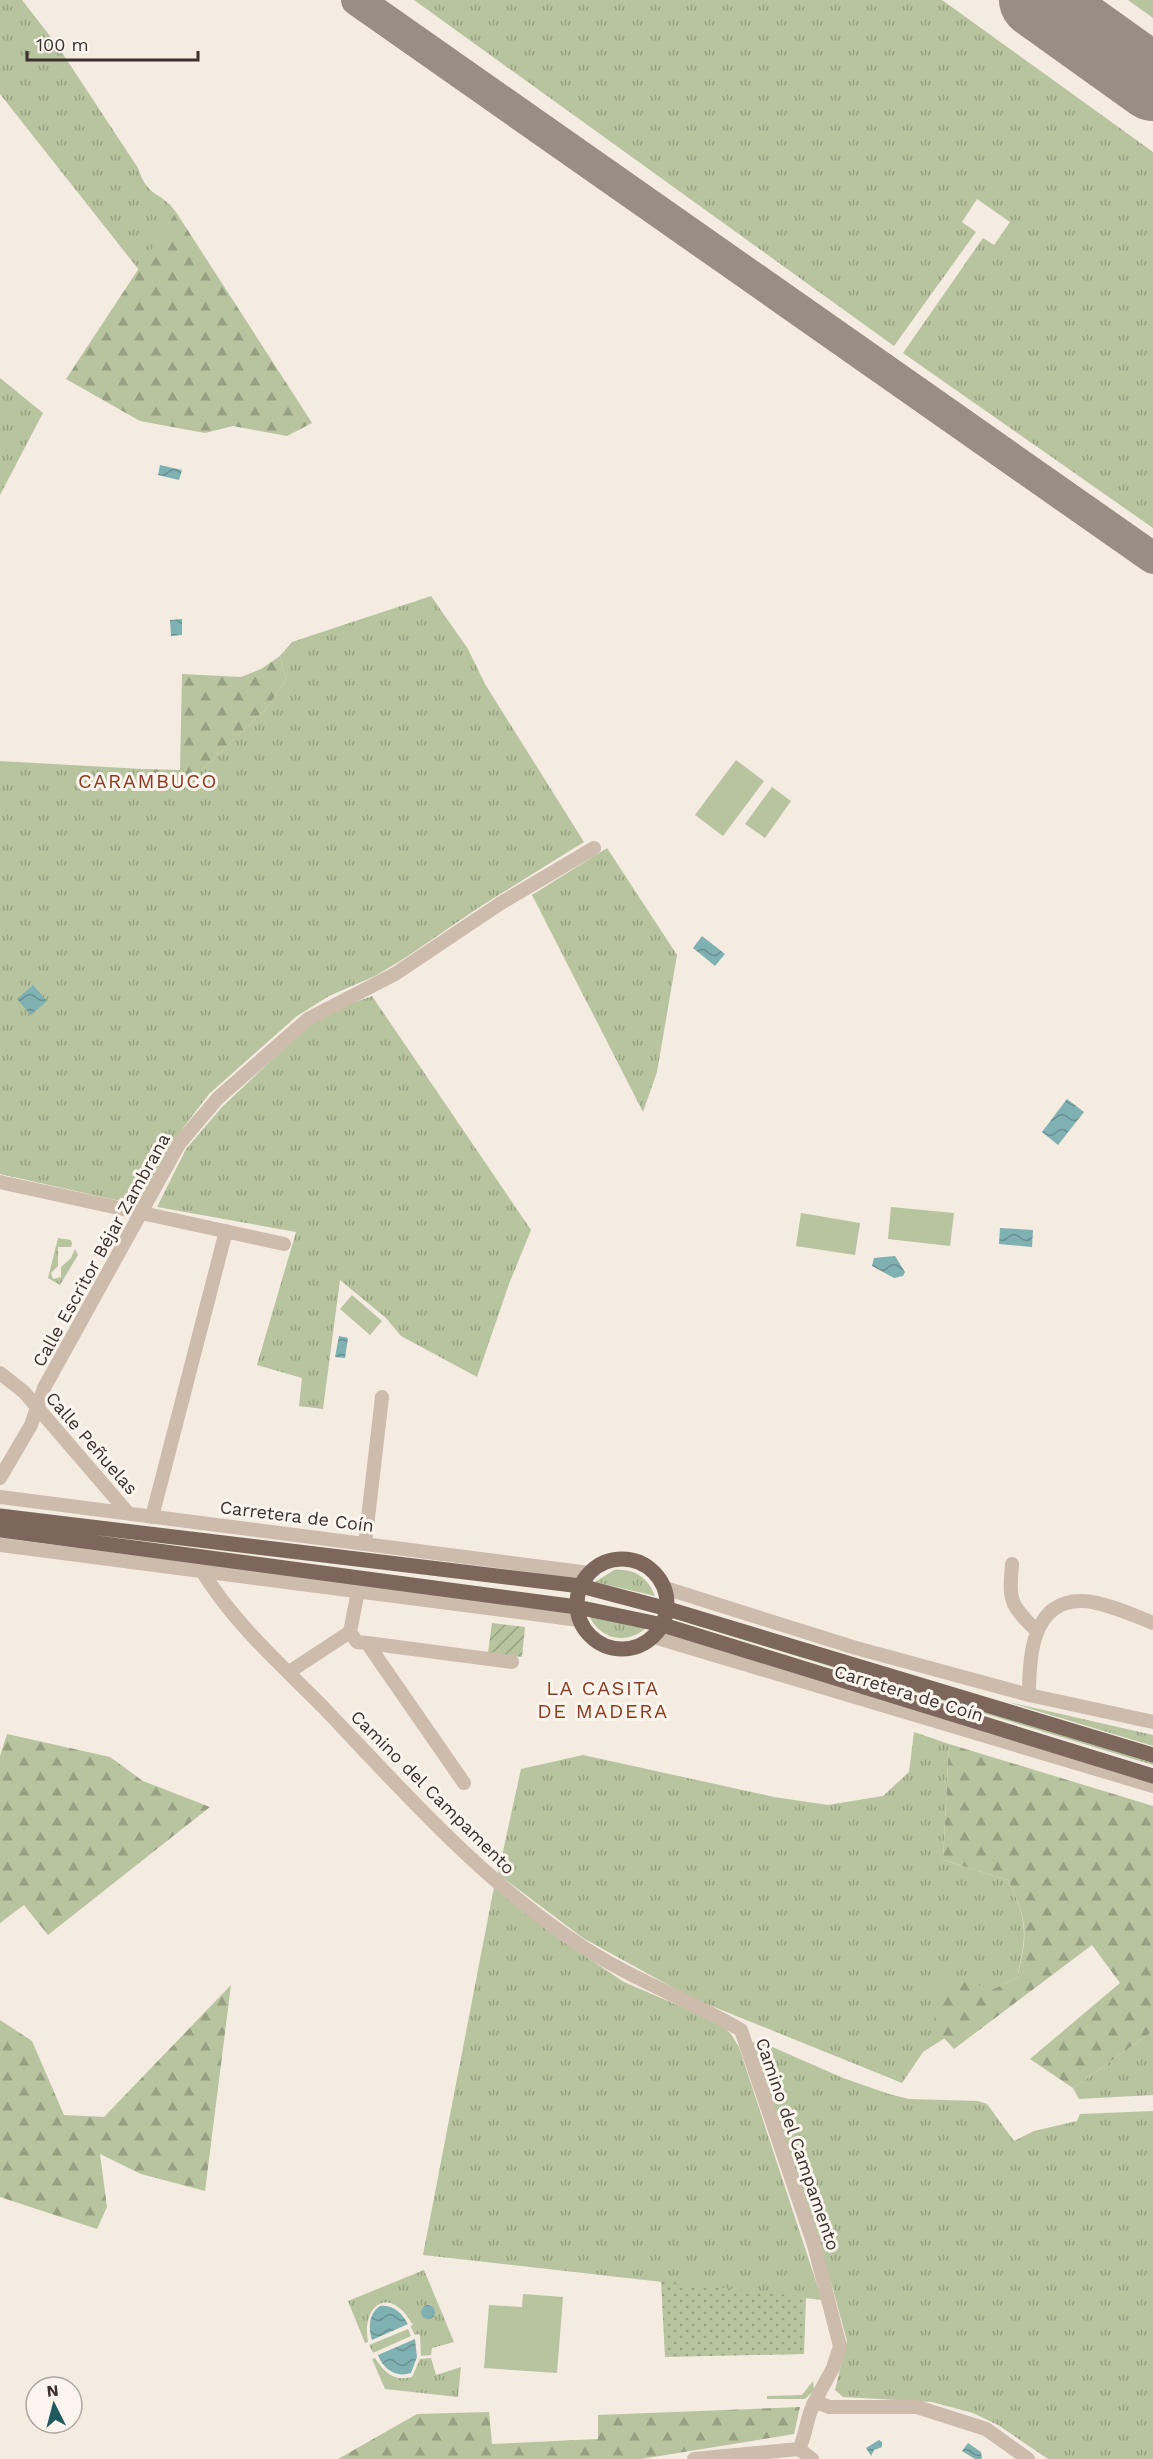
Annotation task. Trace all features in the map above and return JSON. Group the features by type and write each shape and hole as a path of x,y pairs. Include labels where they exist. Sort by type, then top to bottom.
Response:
{"main road":[{"name":"Carretera de Coín","path":"0,1516 585,1579"},
{"path":"0,1530 578,1614 658,1631 1153,1776"},
{"path":"627,1559 650,1569 665,1588 668,1609 658,1631 641,1646 627,1650 612,1649 598,1643 587,1633 578,1614 585,1579 610,1560 627,1559"},
{"path":"585,1579 668,1609 1153,1755"}],"street":[{"name":"Calle Escritor Béjar Zambrana","path":"0,1478 31,1425 44,1388 180,1144 218,1098 308,1018 395,974 501,903 594,848"},
{"path":"0,1182 142,1215 284,1244"},
{"path":"152,1517 226,1231"},
{"name":"Calle Peñuelas","path":"0,1373 15,1383 128,1514"},
{"path":"365,1544 382,1397"},
{"name":"Carretera de Coín","path":"0,1497 365,1544 585,1579"},
{"path":"0,1545 358,1591 578,1614"},
{"path":"1012,1564 1010,1595 1018,1613 1036,1630"},
{"name":"Camino del Campamento","path":"202,1571 215,1593 289,1672 427,1816 500,1884 578,1944 625,1973 711,2013 741,2030 814,2245 840,2346 833,2368 807,2415 804,2439 799,2449"},
{"name":"Carretera de Coín","path":"665,1588 856,1648 1029,1695 1153,1722"},
{"path":"289,1672 350,1632 358,1591"},
{"path":"1029,1695 1029,1659 1036,1630 1056,1608 1081,1600 1127,1612 1153,1623"},
{"name":"Carretera de Coín","path":"658,1631 1153,1786"},
{"path":"350,1632 357,1641 367,1643 512,1662"},
{"path":"367,1643 464,1783"},
{"path":"815,2402 829,2406 917,2407 986,2429 1028,2459"},
{"path":"694,2459 799,2449 813,2459"}],"green space":[{"path":"0,0 22,0 57,45 138,168 146,185 176,212 139,270 0,94"},
{"path":"414,0 942,0 1153,152 1153,528 903,353 983,238 994,245 1010,222 977,199 962,222 976,232 894,346"},
{"path":"1128,0 1153,0 1153,18"},
{"path":"176,212 312,423 287,436 233,426 205,433 140,421 66,379"},
{"path":"0,378 43,413 0,495"},
{"path":"431,596 468,649 485,684 584,842 478,908 405,958 375,976 329,996 297,1016 209,1094 183,1128 138,1205 0,1174 0,761 142,769 161,788 181,784 200,771 267,708 286,680 280,656 292,642"},
{"path":"280,656 286,680 267,708 200,771 181,784 161,788 142,769 180,770 182,674 241,677 261,669"},
{"path":"736,760 764,781 723,836 695,815"},
{"path":"772,787 791,801 765,838 745,824"},
{"path":"607,848 677,955 657,1072 643,1112 532,895"},
{"path":"372,996 531,1230 509,1284 477,1377 401,1336 386,1318 340,1280 323,1409 299,1406 302,1378 257,1365 296,1232 157,1207 186,1149 222,1107 310,1024 342,1007"},
{"path":"891,1207 954,1213 950,1246 888,1239"},
{"path":"801,1213 860,1223 855,1255 796,1246"},
{"path":"58,1238 71,1240 72,1244 71,1247 58,1247 58,1266 51,1273 53,1279 61,1277 61,1267 71,1258 75,1249 78,1255 60,1285 48,1278"},
{"path":"352,1295 382,1321 370,1335 340,1309"},
{"path":"614,1570 634,1572 639,1575 652,1589 655,1596 595,1582"},
{"path":"588,1613 646,1628 629,1637 613,1637 598,1629"},
{"path":"688,1621 1153,1762 1153,1765 688,1623"},
{"path":"492,1623 525,1627 522,1657 488,1653"},
{"path":"1008,1702 1153,1735 1153,1746"},
{"path":"914,1732 949,1744 943,1860 1008,1880 1019,1906 1024,1938 1017,1978 993,1989 934,2026 945,2038 923,2052 902,2083 692,1998 583,1938 498,1874 521,1769 583,1755 774,1797 828,1805 883,1796 909,1772"},
{"path":"7,1734 110,1757 143,1781 210,1807 48,1935 24,1905 0,1923 0,1756"},
{"path":"949,1744 1153,1806 1153,2031 1073,2088 1030,2059 1120,1983 1092,1945 954,2049 934,2027 937,1975 993,1989 1017,1978 1024,1938 1023,1917 1008,1880 943,1860"},
{"path":"494,1887 576,1950 624,1982 719,2023 731,2034 739,2047 822,2300 423,2255"},
{"path":"231,1985 205,2191 141,2174 100,2154 107,2207 97,2229 0,2197 0,2020 32,2041 64,2115 104,2117"},
{"path":"1153,2031 1153,2095 1079,2099 1073,2088"},
{"path":"756,2040 843,2078 889,2094 909,2099 978,2101 987,2104 1014,2141 1034,2131 1077,2121 1080,2114 1153,2111 1153,2459 1048,2459 998,2425 973,2413 932,2402 843,2397 835,2390 847,2341 833,2289 752,2044"},
{"path":"424,2270 454,2342 432,2348 431,2355 421,2356 420,2336 415,2335 411,2327 414,2322 412,2324 396,2305 387,2302 374,2309 369,2317 368,2342 365,2343 348,2301"},
{"path":"661,2281 806,2297 804,2354 665,2357"},
{"path":"523,2294 563,2297 557,2373 484,2368 489,2305 522,2307"},
{"path":"408,2329 411,2336 373,2353 369,2345"},
{"path":"375,2358 390,2375 400,2378 412,2377 420,2359 431,2358 436,2375 461,2367 458,2397 385,2389 372,2359"},
{"path":"813,2381 814,2390 805,2399 767,2399 767,2396 802,2395"},
{"path":"800,2407 794,2434 641,2459 338,2459 417,2414 489,2412 492,2444 598,2439 598,2415"}],"water":[{"path":"160,465 182,470 179,480 158,475"},
{"path":"182,619 182,635 171,636 170,620"},
{"path":"702,936 725,954 715,966 693,948"},
{"path":"33,985 47,1001 31,1015 17,999"},
{"path":"1067,1099 1084,1112 1058,1145 1042,1132"},
{"path":"1000,1228 1033,1230 1032,1247 999,1244"},
{"path":"895,1256 905,1272 903,1276 894,1278 872,1266 874,1258"},
{"path":"339,1336 348,1338 345,1358 335,1357"},
{"path":"428,2305 433,2307 435,2312 433,2317 428,2319 423,2317 421,2312 423,2307"},
{"path":"380,2306 389,2306 397,2310 408,2324 372,2340 370,2321"},
{"path":"415,2339 417,2357 411,2373 395,2373 383,2364 378,2355"},
{"path":"879,2440 882,2442 882,2447 874,2450 871,2456 866,2448"},
{"path":"968,2443 981,2452 982,2459 975,2459 962,2451"}],"taxiway":[{"path":"357,0 1153,558"}],"runway":[{"path":"1037,0 1153,83"}],"district":[{"name":"CARAMBUCO","path":"148,781"},
{"name":"LA CASITA DE MADERA","path":"603,1700"}]}
